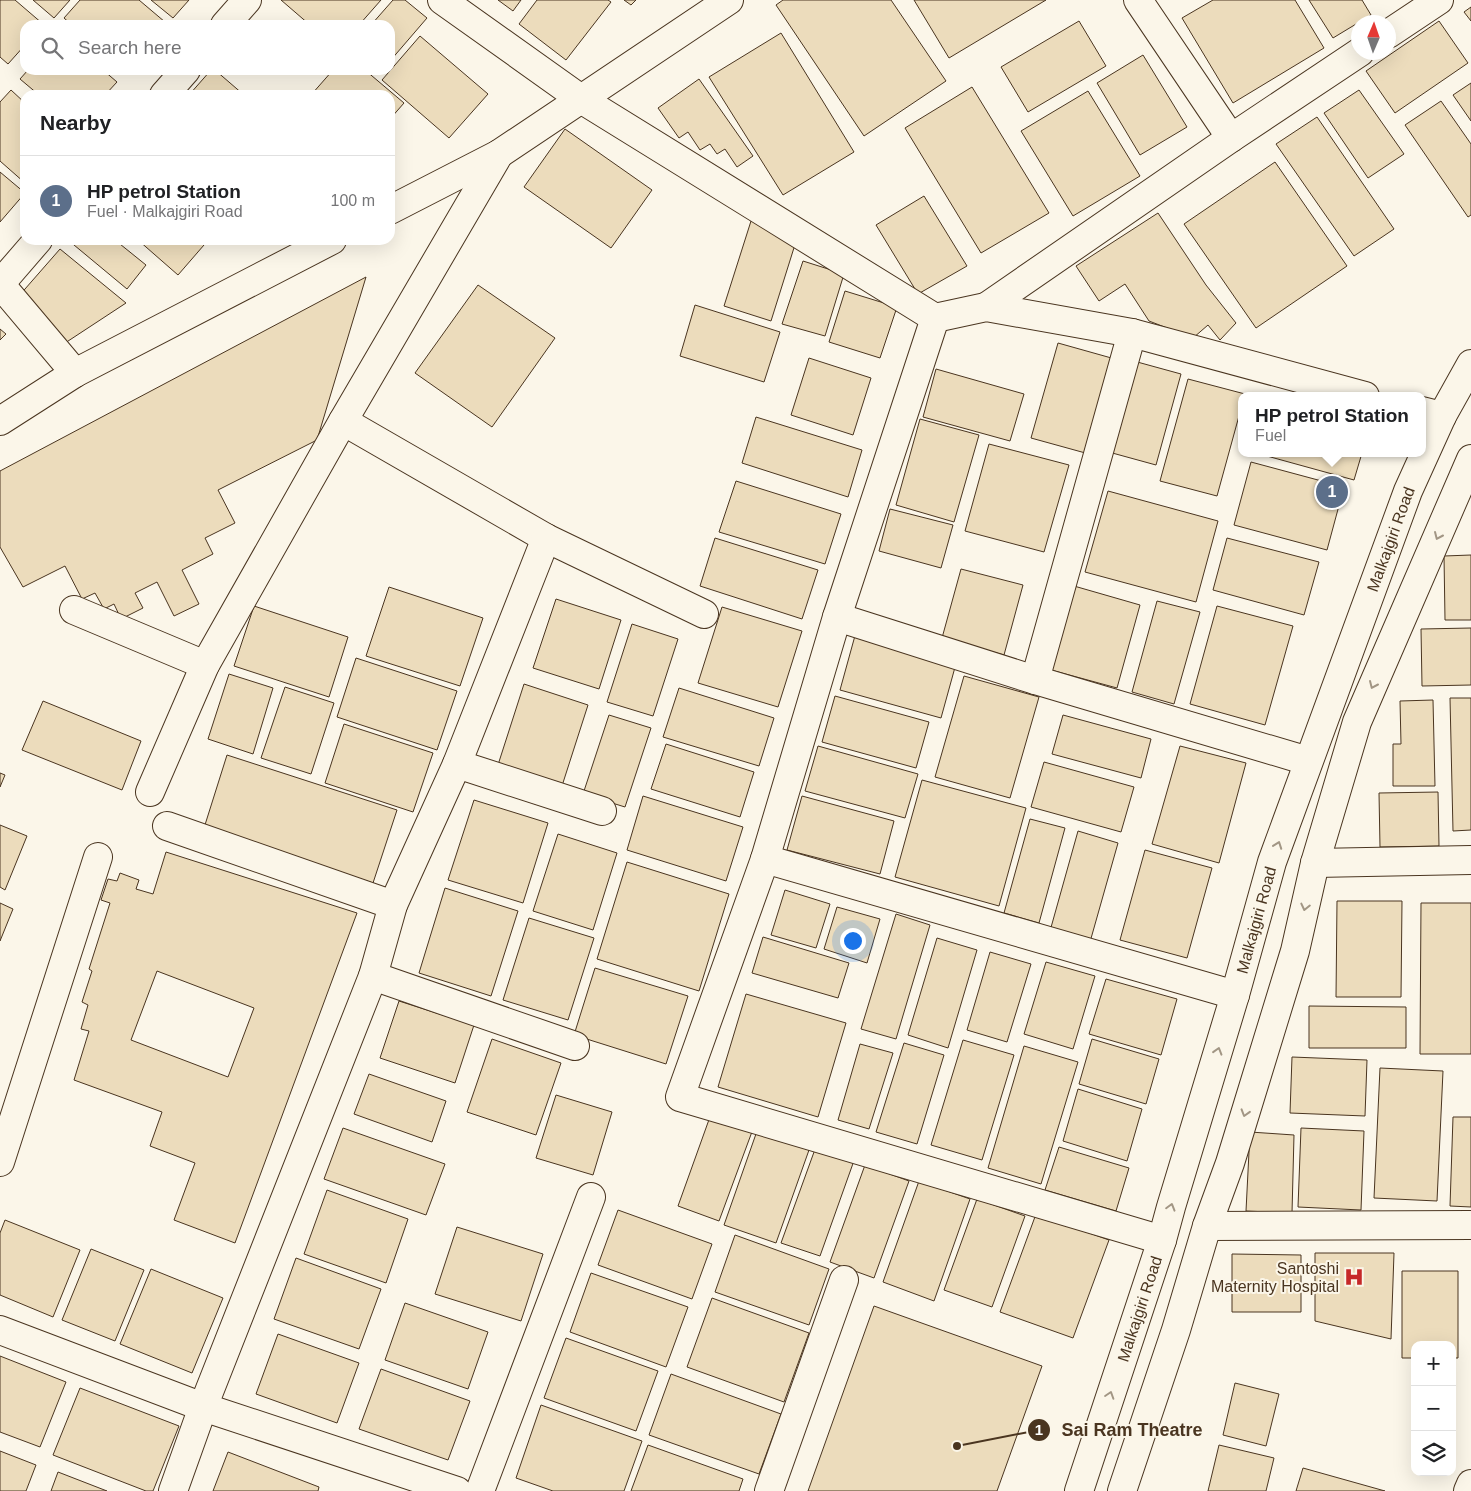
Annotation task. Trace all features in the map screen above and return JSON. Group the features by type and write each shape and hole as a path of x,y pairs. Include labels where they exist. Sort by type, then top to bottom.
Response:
{"street":[{"path":"229,20 247,0"},
{"path":"442,0 581,99 936,318 986,307 1231,138 1351,58"},
{"path":"395,207 499,154 729,0"},
{"path":"1138,0 1231,138"},
{"path":"1396,29 1439,0"},
{"path":"168,90 182,75"},
{"path":"150,792 204,665 343,421 499,154"},
{"path":"34,245 0,284 75,373"},
{"path":"0,421 75,373 322,245"},
{"path":"986,307 1132,333 1350,392"},
{"path":"936,318 837,618 765,859 680,1097 1162,1240"},
{"path":"1035,680 1132,333"},
{"name":"Malkajgiri Road","path":"1426,433 1432,414 1471,364"},
{"path":"343,421 546,538 704,614"},
{"name":"Malkajgiri Road","path":"1079,1491 1162,1240 1235,995 1272,862 1408,491 1419,457"},
{"path":"1122,1491 1176,1330 1207,1226 1230,1163 1295,951 1315,863 1356,722 1462,500 1471,459"},
{"path":"173,1491 203,1406 373,976 394,905 457,764 546,538"},
{"path":"74,610 204,665"},
{"path":"837,618 1035,680 1308,761"},
{"path":"457,764 602,811"},
{"path":"167,826 394,905"},
{"path":"0,1162 98,858"},
{"path":"765,859 1235,995"},
{"path":"1315,863 1471,860"},
{"path":"373,976 574,1046"},
{"path":"480,1491 590,1197"},
{"path":"1207,1226 1471,1225"},
{"path":"769,1491 844,1280"},
{"path":"0,1330 203,1406 457,1491"},
{"path":"1468,1491 1471,1484"}],"building":[{"path":"0,0 15,0 38,20 20,20 20,51 8,64 0,57"},
{"path":"33,0 70,0 54,18"},
{"path":"80,0 139,0 163,20 66,20 64,18"},
{"path":"151,0 189,0 173,18"},
{"path":"281,0 381,0 363,20 304,20"},
{"path":"393,0 405,0 427,18 395,55 395,20 375,20"},
{"path":"498,0 521,0 513,11"},
{"path":"537,0 608,0 611,2 566,60 519,24"},
{"path":"624,0 636,0 631,5"},
{"path":"783,0 891,0 946,81 864,136 776,5"},
{"path":"914,0 1046,0 949,58"},
{"path":"1213,0 1295,0 1324,48 1233,103 1182,18"},
{"path":"1309,0 1362,0 1371,15 1351,15 1351,27 1333,38"},
{"path":"1471,7 1471,21 1464,12"},
{"path":"1079,21 1106,66 1028,112 1001,67"},
{"path":"1439,21 1468,63 1395,113 1366,71 1382,60 1396,60 1396,50"},
{"path":"781,33 854,152 783,195 709,77"},
{"path":"420,36 488,94 449,138 382,80 386,75 395,75 395,65"},
{"path":"1143,55 1187,127 1140,155 1097,83"},
{"path":"24,75 109,75 117,82 110,90 33,90 20,79"},
{"path":"207,75 221,75 238,90 193,90"},
{"path":"329,75 371,75 389,90 315,90"},
{"path":"699,79 753,156 737,167 725,149 717,154 710,144 700,150 688,132 679,138 658,108"},
{"path":"1471,83 1471,121 1453,95"},
{"path":"972,87 1049,213 981,253 905,128"},
{"path":"11,90 20,98 20,179 0,161 0,102"},
{"path":"1359,90 1404,154 1368,178 1324,113"},
{"path":"1088,91 1140,176 1073,216 1021,131"},
{"path":"395,95 404,103 395,113"},
{"path":"1441,101 1471,144 1471,215 1468,217 1405,125"},
{"path":"1317,117 1394,229 1354,256 1276,144"},
{"path":"565,129 652,190 611,248 524,187"},
{"path":"1275,162 1347,266 1256,328 1184,224"},
{"path":"0,172 20,189 20,199 0,222"},
{"path":"924,196 967,266 918,294 876,225"},
{"path":"1158,213 1206,285 1236,323 1220,340 1208,325 1193,338 1149,321 1125,284 1099,301 1076,266"},
{"path":"751,221 798,235 771,321 724,306"},
{"path":"74,245 121,245 146,265 127,289"},
{"path":"144,245 204,245 178,275"},
{"path":"60,249 126,303 59,347 18,297"},
{"path":"803,261 844,274 825,336 782,324"},
{"path":"366,277 317,440 218,490 235,523 205,538 213,554 182,570 199,604 174,616 157,582 135,593 143,608 121,619 114,604 104,609 95,593 82,599 65,566 23,587 0,547 0,471"},
{"path":"478,285 555,338 492,427 415,373"},
{"path":"845,291 897,307 880,358 829,342"},
{"path":"695,305 780,332 764,382 680,356"},
{"path":"0,329 6,334 0,340"},
{"path":"1058,343 1115,359 1089,454 1031,438"},
{"path":"809,358 871,378 853,435 791,415"},
{"path":"1130,360 1181,374 1156,465 1105,451"},
{"path":"936,369 1024,394 1010,441 923,417"},
{"path":"1188,379 1238,392 1238,420 1217,496 1160,481"},
{"path":"756,417 862,450 848,497 742,463"},
{"path":"920,419 979,435 954,522 896,505"},
{"path":"989,444 1069,465 1044,552 965,531"},
{"path":"1271,457 1361,457 1354,480"},
{"path":"1251,462 1344,487 1327,550 1234,525"},
{"path":"736,481 841,514 825,564 719,532"},
{"path":"1108,491 1218,521 1196,602 1085,572"},
{"path":"890,509 953,525 941,568 879,551"},
{"path":"715,538 818,570 802,619 700,586"},
{"path":"1227,538 1319,562 1304,615 1213,590"},
{"path":"1471,555 1471,620 1445,620 1444,556"},
{"path":"961,569 1023,585 1004,655 942,638"},
{"path":"1074,586 1140,605 1117,688 1051,670"},
{"path":"389,587 483,618 460,686 366,656"},
{"path":"556,599 621,620 599,689 533,668"},
{"path":"1157,601 1200,612 1174,704 1132,692"},
{"path":"254,606 348,637 329,697 234,666"},
{"path":"1217,606 1293,626 1265,725 1190,704"},
{"path":"722,607 802,631 778,707 698,683"},
{"path":"632,624 678,639 653,716 607,702"},
{"path":"1471,628 1471,685 1422,686 1421,629"},
{"path":"856,632 957,660 941,718 840,690"},
{"path":"356,658 457,691 437,750 337,717"},
{"path":"229,674 273,688 253,754 208,739"},
{"path":"964,676 1039,697 1010,798 935,777"},
{"path":"524,684 588,705 561,789 497,768"},
{"path":"285,687 334,703 311,774 261,758"},
{"path":"679,688 774,718 759,766 663,737"},
{"path":"835,696 929,722 916,768 822,742"},
{"path":"1450,698 1471,698 1471,830 1453,831"},
{"path":"1433,700 1435,786 1393,786 1393,744 1401,744 1400,701"},
{"path":"43,701 141,741 122,790 22,750"},
{"path":"609,715 651,728 625,807 583,794"},
{"path":"1063,715 1151,739 1141,778 1052,754"},
{"path":"344,724 433,753 413,812 325,783"},
{"path":"666,744 754,772 740,817 651,789"},
{"path":"818,746 918,774 905,818 805,791"},
{"path":"1180,746 1246,763 1219,863 1152,844"},
{"path":"227,755 397,810 373,883 204,828"},
{"path":"1044,762 1134,787 1121,832 1031,807"},
{"path":"0,773 5,775 0,787"},
{"path":"922,780 1026,808 999,906 895,877"},
{"path":"1438,792 1439,846 1380,847 1379,793"},
{"path":"643,796 743,827 726,881 627,850"},
{"path":"802,796 894,821 880,874 787,850"},
{"path":"474,800 548,823 523,903 448,880"},
{"path":"1030,819 1065,828 1039,923 1004,913"},
{"path":"0,825 27,836 5,890 0,887"},
{"path":"1078,831 1118,843 1090,942 1050,931"},
{"path":"558,834 617,853 593,930 533,911"},
{"path":"1145,850 1212,868 1187,958 1120,940"},
{"path":"166,852 357,913 235,1243 174,1220 195,1163 150,1146 162,1112 74,1080 89,1031 81,1029 88,1005 82,1002 92,971 89,969 110,903 101,900 108,879 117,881 120,873 139,880 136,889 153,894","holes":["157,971 254,1008 228,1077 131,1040"]},
{"path":"627,862 729,894 699,991 597,959"},
{"path":"445,888 518,911 491,996 419,973"},
{"path":"785,890 830,904 816,948 771,935"},
{"path":"1337,901 1402,901 1401,997 1336,997"},
{"path":"0,903 13,909 0,941"},
{"path":"1421,903 1471,903 1471,1054 1420,1054"},
{"path":"837,907 880,919 867,963 824,949"},
{"path":"896,914 930,925 896,1039 861,1029"},
{"path":"529,918 594,938 568,1020 503,1000"},
{"path":"763,937 849,963 838,998 752,973"},
{"path":"937,938 977,950 948,1048 908,1035"},
{"path":"990,952 1031,964 1007,1042 967,1030"},
{"path":"1046,962 1095,976 1073,1049 1024,1034"},
{"path":"595,968 688,996 666,1064 574,1035"},
{"path":"1106,979 1177,999 1161,1055 1089,1034"},
{"path":"746,994 846,1023 818,1117 718,1087"},
{"path":"399,1001 474,1025 455,1083 380,1058"},
{"path":"1309,1006 1406,1007 1406,1048 1309,1048"},
{"path":"492,1039 561,1063 536,1135 467,1112"},
{"path":"1092,1039 1159,1059 1146,1104 1079,1084"},
{"path":"963,1040 1014,1055 982,1160 931,1145"},
{"path":"904,1043 944,1055 917,1144 876,1132"},
{"path":"860,1044 893,1053 869,1129 838,1120"},
{"path":"1024,1046 1078,1062 1041,1184 988,1168"},
{"path":"1292,1057 1367,1060 1365,1116 1290,1113"},
{"path":"1380,1068 1443,1071 1437,1201 1374,1198"},
{"path":"369,1074 446,1101 432,1142 354,1114"},
{"path":"1078,1089 1142,1109 1127,1161 1063,1141"},
{"path":"556,1095 612,1112 593,1175 536,1158"},
{"path":"711,1114 753,1129 719,1221 678,1206"},
{"path":"1453,1117 1471,1117 1471,1207 1450,1206"},
{"path":"343,1128 445,1164 426,1215 324,1179"},
{"path":"1301,1128 1364,1131 1361,1210 1298,1207"},
{"path":"757,1131 809,1150 776,1243 724,1225"},
{"path":"1250,1132 1294,1135 1292,1213 1246,1211"},
{"path":"818,1141 856,1155 820,1256 781,1243"},
{"path":"1059,1147 1129,1168 1116,1211 1045,1190"},
{"path":"865,1165 909,1181 874,1278 830,1262"},
{"path":"919,1181 970,1199 934,1301 883,1282"},
{"path":"327,1190 408,1219 386,1283 304,1254"},
{"path":"977,1199 1025,1216 992,1307 944,1290"},
{"path":"618,1210 712,1244 692,1299 598,1265"},
{"path":"1036,1214 1109,1240 1073,1338 1000,1312"},
{"path":"5,1220 80,1250 53,1317 0,1295 0,1233"},
{"path":"457,1227 543,1254 521,1321 435,1294"},
{"path":"735,1235 829,1269 809,1325 715,1292"},
{"path":"91,1249 144,1270 115,1341 62,1320"},
{"path":"1315,1253 1394,1253 1391,1339 1315,1321"},
{"path":"1232,1254 1301,1255 1301,1312 1232,1312"},
{"path":"296,1258 381,1289 359,1349 274,1319"},
{"path":"151,1269 223,1298 192,1373 120,1344"},
{"path":"1402,1271 1458,1271 1458,1358 1456,1358 1456,1341 1411,1341 1411,1358 1402,1358"},
{"path":"591,1273 688,1307 666,1367 570,1332"},
{"path":"712,1298 809,1333 784,1402 687,1367"},
{"path":"405,1303 488,1332 468,1389 385,1360"},
{"path":"874,1306 1042,1366 997,1491 808,1491"},
{"path":"278,1334 359,1363 337,1423 256,1394"},
{"path":"566,1338 658,1371 636,1431 544,1398"},
{"path":"0,1356 66,1382 40,1447 0,1432"},
{"path":"381,1369 470,1401 448,1460 359,1429"},
{"path":"671,1374 781,1414 759,1474 649,1435"},
{"path":"1235,1383 1279,1394 1266,1446 1223,1435"},
{"path":"80,1388 179,1426 153,1491 146,1491 53,1455"},
{"path":"541,1405 642,1441 624,1491 553,1491 516,1478"},
{"path":"648,1445 743,1479 739,1491 631,1491"},
{"path":"1219,1445 1274,1458 1266,1491 1208,1491"},
{"path":"0,1451 36,1465 26,1491 0,1491"},
{"path":"228,1452 319,1487 318,1491 213,1491"},
{"path":"1303,1468 1385,1491 1296,1491"},
{"path":"58,1472 107,1491 51,1491"}],"place":[{"name":"HP petrol Station","path":"1332,492"},
{"name":"Santoshi Maternity Hospital","path":"1354,1277"},
{"name":"Sai Ram Theatre","path":"957,1446"}]}
